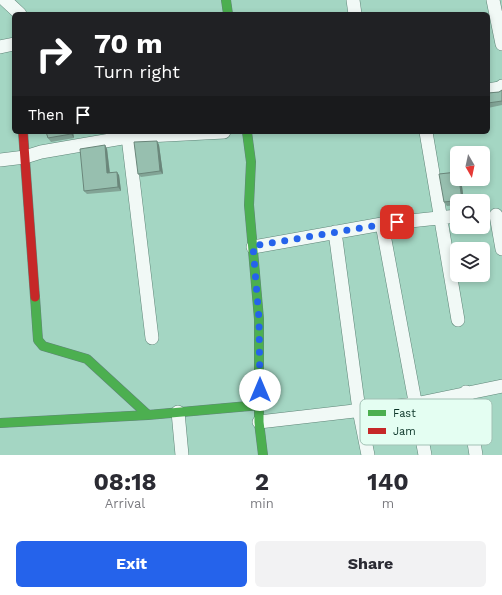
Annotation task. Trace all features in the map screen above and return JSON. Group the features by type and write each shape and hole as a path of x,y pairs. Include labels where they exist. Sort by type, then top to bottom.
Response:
{"street":[{"path":"226,0 228,12"},
{"path":"353,0 355,12"},
{"path":"493,0 502,44"},
{"path":"0,47 12,44"},
{"path":"490,90 500,88 502,86"},
{"path":"23,134 38,340 43,346 80,356 87,360 148,415"},
{"path":"0,160 25,157 41,152 128,137 186,134"},
{"path":"246,134 251,162 249,205 259,319 259,422 263,455"},
{"path":"426,134 458,320"},
{"path":"128,137 152,338"},
{"path":"494,215 502,249"},
{"path":"253,246 382,224 450,217"},
{"path":"382,224 415,399"},
{"path":"335,232 360,415"},
{"path":"437,399 502,386"},
{"path":"466,392 467,399"},
{"path":"0,423 148,415 260,405"},
{"path":"259,422 359,410"},
{"path":"178,412 182,455"},
{"path":"366,445 368,455"},
{"path":"423,445 425,455"},
{"path":"474,445 476,455"}],"building":[{"path":"502,90 502,101 490,103 490,93 499,92"},
{"path":"47,134 71,134 48,138"},
{"path":"157,141 160,171 138,174 134,142"},
{"path":"105,145 107,173 117,172 118,187 84,191 80,149"},
{"path":"450,173 450,186 460,186 461,194 450,194 450,201 444,202 439,174"}],"traffic: fast":[{"path":"226,0 228,12"},
{"path":"247,134 251,162 249,205 259,319 259,422 263,455"},
{"path":"35,297 38,340 43,346 87,359 148,415"},
{"path":"0,423 148,415 260,405"}],"traffic: jam":[{"path":"23,134 35,297"}],"route":[{"path":"260,390 259,319 253,246 397,222"}]}
